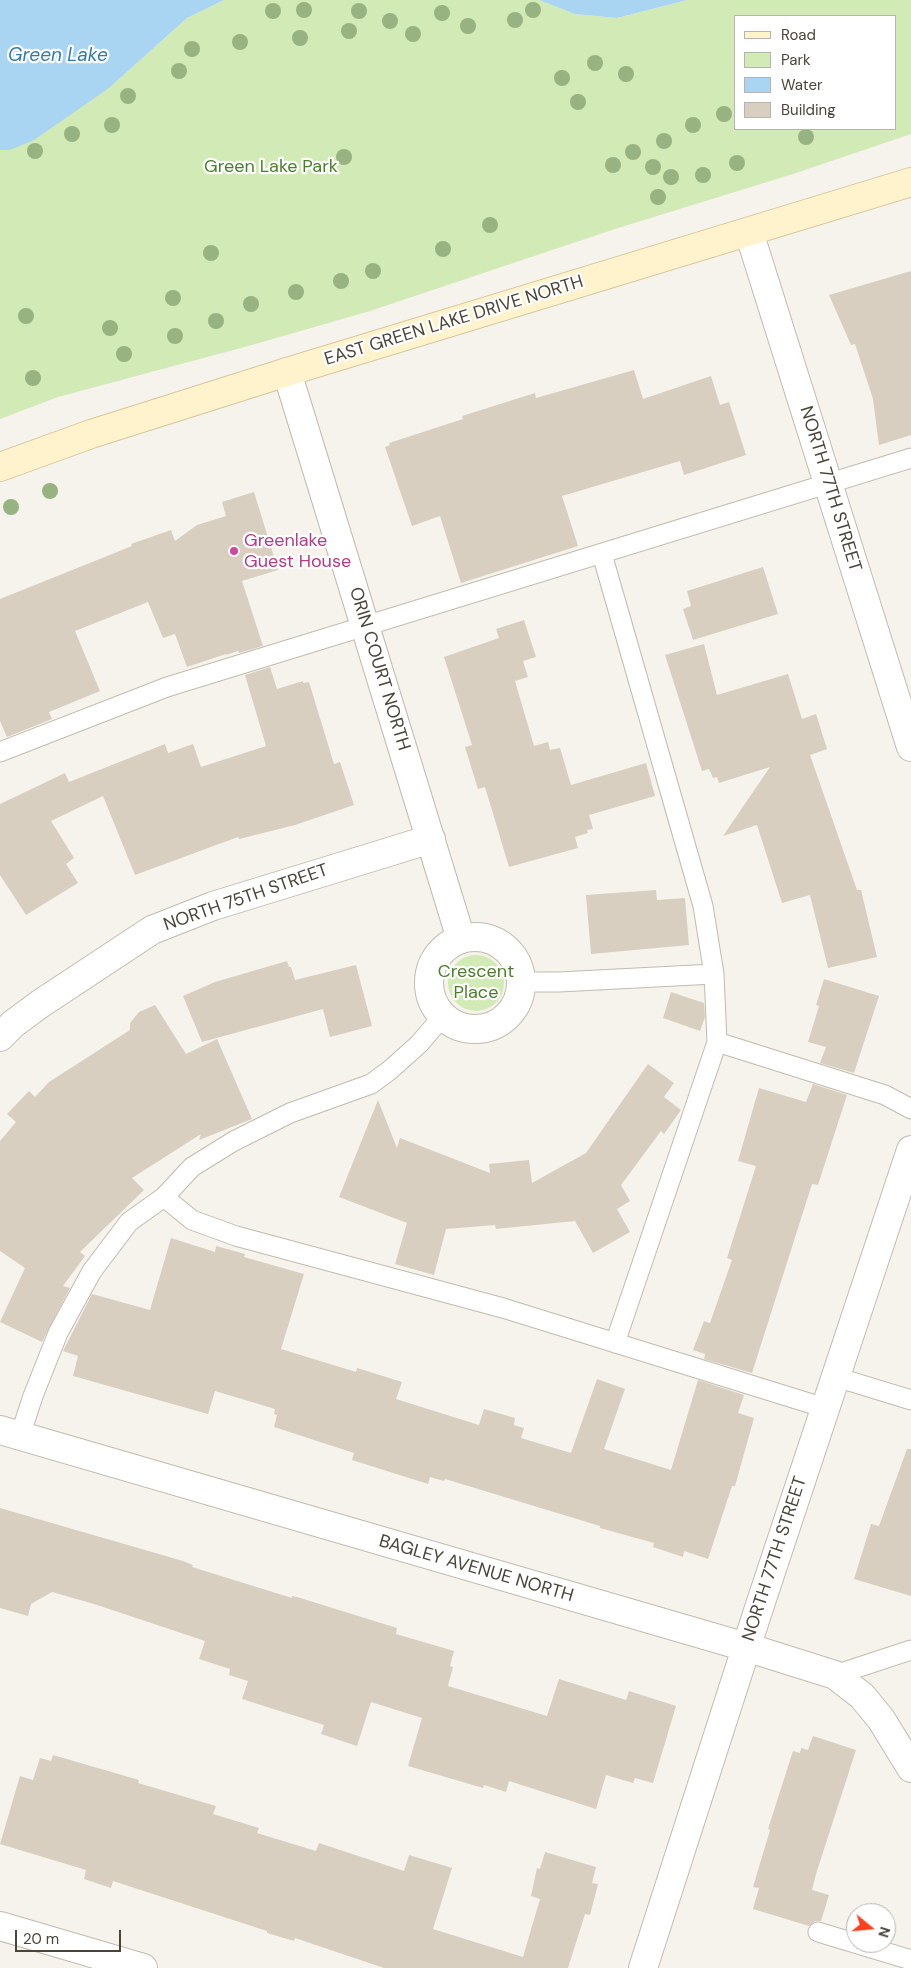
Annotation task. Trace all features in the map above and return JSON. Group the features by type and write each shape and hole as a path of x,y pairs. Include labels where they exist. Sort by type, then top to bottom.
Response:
{"main road":[{"name":"EAST GREEN LAKE DRIVE NORTH","path":"0,467 90,434 287,372 911,182"}],"street":[{"name":"NORTH 77TH STREET","path":"749,232 911,747"},
{"name":"ORIN COURT NORTH","path":"287,372 461,939"},
{"name":"NORTH 75TH STREET","path":"4,1023 40,1004 152,930 213,906 431,839"},
{"path":"484,938 498,943 511,954 518,967 521,982 519,996 513,1010 503,1020 490,1027 475,1029 461,1027 444,1016 430,995 429,979 433,964 442,952 461,939 484,938"},
{"name":"NORTH 77TH STREET","path":"643,1968 746,1647 911,1150"},
{"name":"BAGLEY AVENUE NORTH","path":"10,1433 746,1647 836,1675 862,1696 881,1719 911,1768"},
{"path":"0,1926 143,1968"}],"lane":[{"path":"0,752 167,687 911,458"},
{"path":"602,554 702,906 714,974 717,1042 615,1343"},
{"path":"521,982 558,982 714,974"},
{"path":"10,1433 33,1396 58,1333 92,1271 129,1222 164,1196 192,1167 234,1141 290,1113 371,1084 419,1044 444,1016"},
{"path":"717,1042 886,1095 911,1109"},
{"path":"164,1196 192,1220 236,1236 503,1308 825,1408"},
{"path":"836,1377 911,1400"},
{"path":"836,1675 911,1650"},
{"path":"818,1932 911,1960"}],"green space":[{"name":"Green Lake Park","path":"224,0 539,0 575,14 617,18 687,0 911,0 911,134 793,174 615,229 370,311 58,397 0,419 0,150 10,150 109,88 187,18"},
{"name":"Crescent Place","path":"471,955 481,955 496,963 502,972 504,983 502,994 496,1003 481,1011 471,1011 460,1006 453,999 448,988 448,978 453,967 460,960"}],"water":[{"name":"Green Lake","path":"0,0 224,0 187,18 109,88 34,140 10,150 0,150"},
{"path":"539,0 687,0 617,18 575,14"}],"building":[{"path":"911,271 911,435 879,445 873,399 855,344 851,345 829,295"},
{"path":"634,370 643,399 711,376 720,405 729,402 746,455 684,475 680,461 562,496 578,546 461,583 440,516 412,526 385,447 390,445 389,443 463,419 462,416 535,393 536,398"},
{"path":"254,492 278,570 242,581 263,646 239,653 238,651 226,654 187,667 175,634 163,638 148,602 75,631 100,691 49,712 52,719 7,737 0,721 0,599 132,546 131,544 171,530 175,541 197,525 226,516 222,502"},
{"path":"763,567 778,614 693,640 683,609 691,606 687,591"},
{"path":"524,620 536,657 523,661 528,677 515,681 534,746 548,742 550,750 560,748 571,785 646,763 655,796 589,815 593,829 587,830 588,833 575,837 578,848 509,867 485,787 478,789 465,747 472,745 444,657 499,638 496,629"},
{"path":"704,644 717,695 788,674 802,719 816,714 827,749 810,755 857,890 861,890 877,957 828,968 810,895 782,903 757,825 723,836 770,767 719,783 717,777 713,778 709,769 702,771 665,655"},
{"path":"270,667 277,689 303,681 303,683 309,682 334,764 340,762 354,805 295,825 239,839 238,837 135,875 103,796 51,821 74,858 66,864 78,883 26,915 0,875 0,804 65,773 69,782 165,744 168,753 193,744 201,767 266,746 245,675"},
{"path":"656,890 657,900 685,898 689,945 591,954 586,895"},
{"path":"287,961 295,980 356,965 372,1026 330,1037 323,1009 202,1042 183,996 215,982"},
{"path":"824,979 879,996 854,1073 820,1063 826,1047 808,1042 819,1006 816,1005"},
{"path":"671,992 704,1003 705,1017 700,1031 663,1018"},
{"path":"155,1005 186,1054 217,1039 252,1119 199,1140 201,1134 132,1178 144,1190 80,1252 85,1256 63,1286 70,1288 42,1342 0,1322 25,1268 0,1251 0,1141 16,1122 7,1114 29,1091 35,1097 49,1082 130,1030 130,1023 139,1012"},
{"path":"648,1064 674,1083 664,1097 681,1110 664,1134 661,1131 621,1185 630,1201 617,1209 630,1232 593,1253 575,1221 496,1229 495,1225 446,1229 434,1275 395,1264 407,1223 339,1197 378,1100 397,1148 400,1138 490,1173 489,1164 529,1160 532,1183 586,1153"},
{"path":"813,1084 847,1095 818,1185 812,1184 752,1373 704,1359 705,1354 693,1350 704,1321 710,1323 732,1260 727,1258 756,1166 738,1161 759,1088 806,1102"},
{"path":"171,1238 215,1252 216,1246 245,1254 244,1257 304,1274 281,1349 356,1372 357,1368 402,1382 396,1399 479,1425 484,1409 515,1418 514,1425 524,1428 521,1438 571,1453 597,1379 625,1389 604,1449 671,1470 698,1380 744,1395 738,1413 754,1418 735,1486 732,1486 708,1559 684,1551 683,1557 653,1547 654,1543 445,1479 444,1481 430,1477 428,1484 352,1460 354,1453 274,1427 277,1415 274,1414 275,1409 215,1391 208,1414 73,1376 78,1356 63,1351 92,1294 150,1310"},
{"path":"907,1449 911,1449 911,1596 854,1579 871,1524 879,1526"},
{"path":"0,1508 183,1561 193,1565 192,1567 397,1628 396,1634 454,1651 450,1666 453,1667 448,1686 547,1716 559,1679 626,1700 629,1691 676,1706 653,1783 635,1778 633,1783 606,1775 596,1809 509,1781 506,1792 484,1785 483,1788 408,1766 422,1718 371,1702 357,1746 321,1734 324,1725 242,1699 248,1681 229,1675 230,1669 199,1659 205,1641 52,1592 31,1604 28,1616 0,1608"},
{"path":"813,1736 856,1750 812,1890 829,1895 821,1921 815,1921 809,1926 753,1909 759,1888 753,1887 770,1830 768,1829 793,1751 800,1753 801,1748 808,1750"},
{"path":"53,1755 139,1780 138,1783 216,1806 213,1814 259,1828 257,1833 316,1851 319,1843 404,1871 409,1855 452,1868 433,1929 523,1957 540,1899 531,1896 537,1868 540,1869 545,1852 596,1867 592,1883 598,1884 590,1915 585,1914 568,1968 384,1968 295,1938 294,1941 267,1933 267,1931 113,1881 111,1888 84,1879 86,1870 0,1844 20,1776 33,1780 40,1758 51,1761"}],"place":[{"name":"Greenlake Guest House","path":"234,551"}]}
